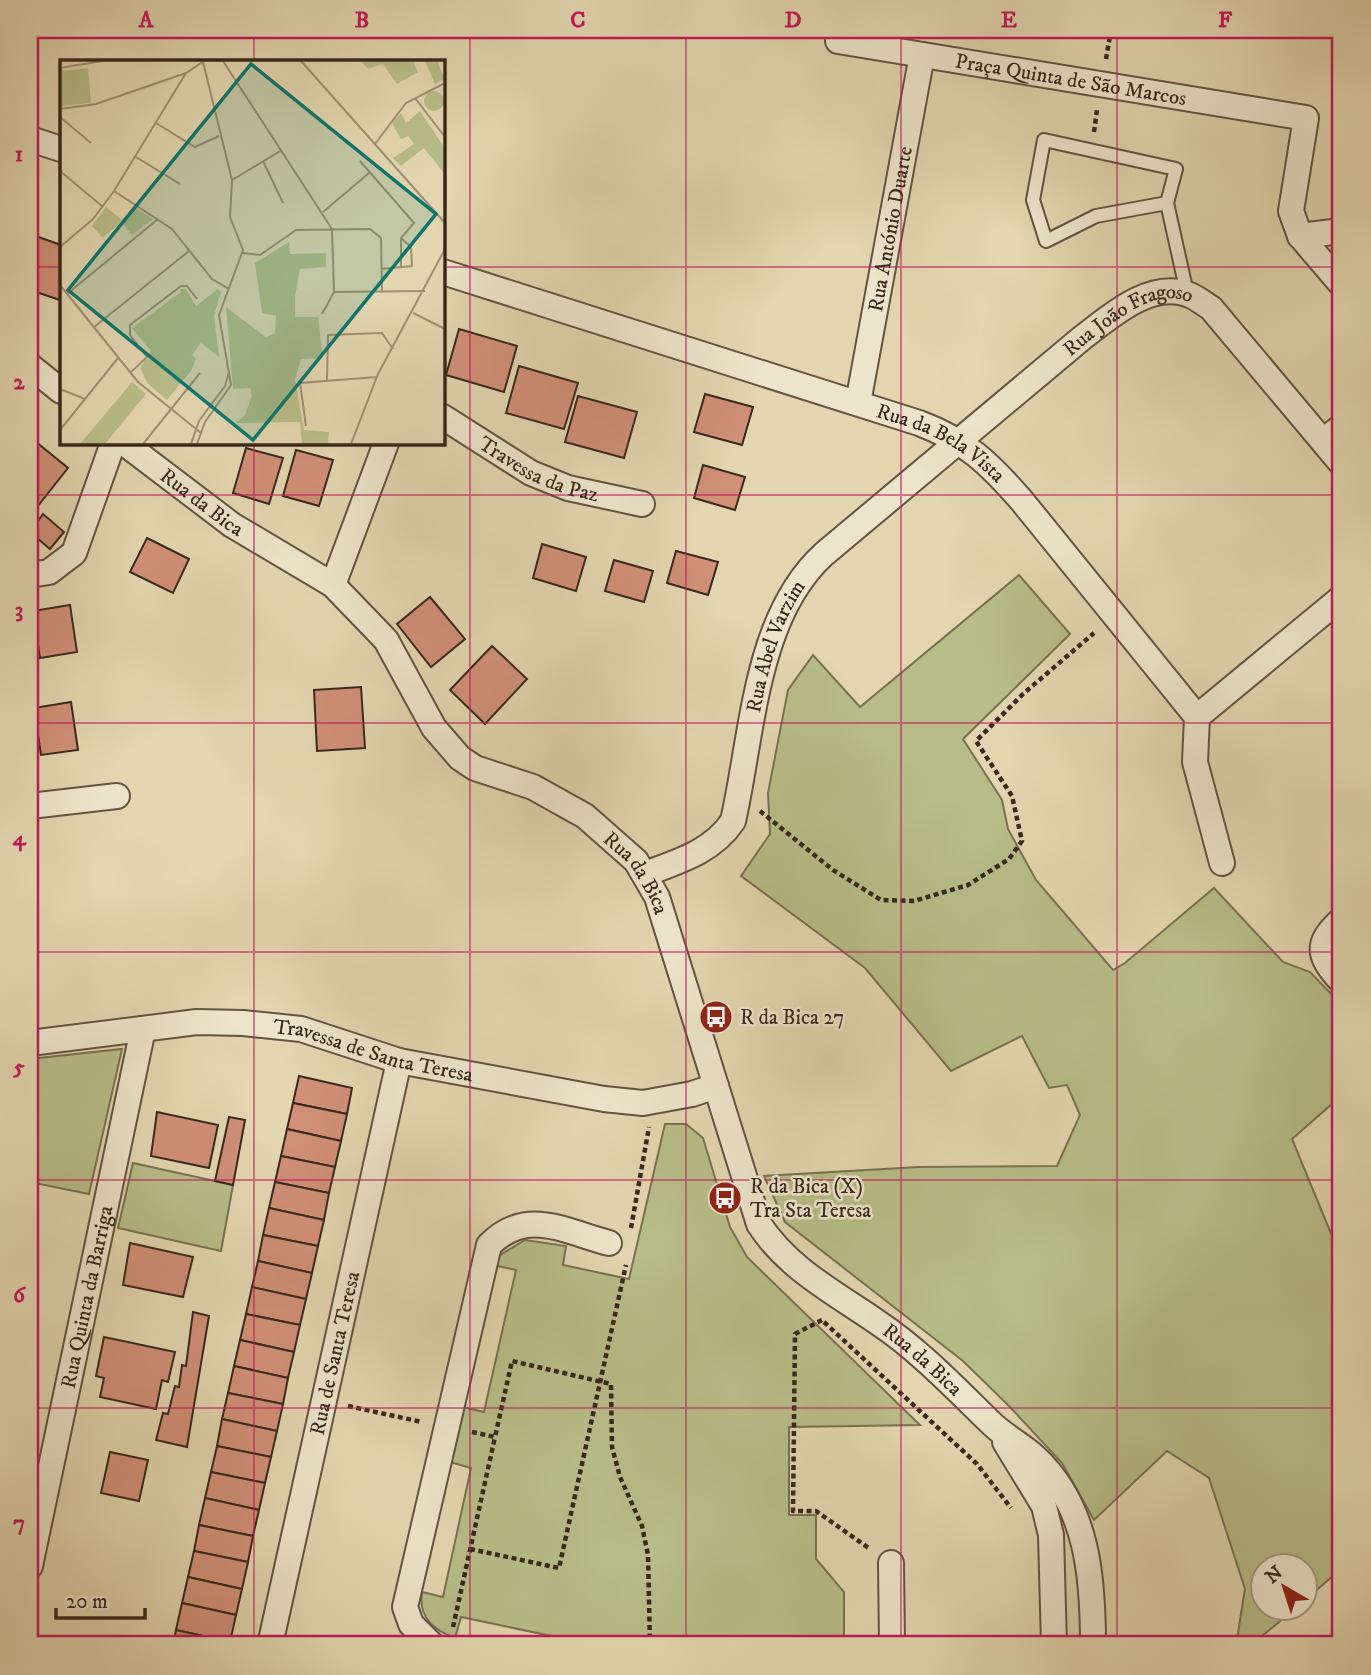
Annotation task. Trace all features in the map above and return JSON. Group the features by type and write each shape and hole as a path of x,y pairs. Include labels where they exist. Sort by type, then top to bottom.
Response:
{"street":[{"name":"Praça Quinta de São Marcos","path":"838,41 1306,118 1291,211 1300,236"},
{"name":"Rua António Duarte","path":"858,403 922,55"},
{"path":"30,139 60,149"},
{"path":"1300,236 1341,231"},
{"path":"1300,236 1341,284"},
{"name":"Rua da Bela Vista","path":"445,279 858,403 919,423 960,441 998,472 1197,717"},
{"name":"Rua João Fragoso","path":"960,441 1127,304 1159,293 1186,293 1211,308 1332,434 1341,463"},
{"path":"30,366 60,390"},
{"name":"Travessa da Paz","path":"444,418 531,472 568,488 642,504"},
{"name":"Rua Abel Varzim","path":"645,874 701,852 717,842 733,821 768,646 784,604 800,578 824,554 960,441"},
{"path":"30,575 49,572 75,553 113,444"},
{"name":"Rua da Bica","path":"125,444 232,525 333,585 386,640 434,728 449,747 475,768 533,787 584,816 622,847 645,874 657,897 753,1211 775,1246 794,1264 900,1338 994,1427 1047,1470 1060,1488 1080,1529 1092,1584 1093,1645"},
{"path":"333,585 386,444"},
{"path":"1222,863 1195,762 1197,717 1341,598"},
{"path":"30,806 117,796"},
{"path":"1334,927 1322,947 1326,964 1341,981"},
{"name":"Travessa de Santa Teresa","path":"30,1043 197,1022 302,1029 399,1061 604,1099 643,1103 692,1094 716,1086"},
{"name":"Rua Quinta da Barriga","path":"30,1566 143,1029"},
{"name":"Rua de Santa Teresa","path":"270,1645 399,1061"},
{"path":"442,1640 411,1624 405,1607 489,1245 519,1224 535,1223 623,1246"},
{"name":"Rua da Bica","path":"994,1427 1044,1506 1054,1565 1054,1645"},
{"path":"891,1563 892,1645"}],"lane":[{"path":"1167,202 1096,216 1046,241 1033,200 1045,140 1175,169 1167,202 1186,293"}],"path":[{"path":"767,817 833,870 881,900 914,901 968,885 1010,859 1022,841 1012,796 976,741 1023,694 1114,615"},
{"path":"470,1549 559,1568 600,1381 623,1246 650,1123"},
{"path":"814,1312 977,1464 1014,1513"},
{"path":"822,1320 794,1334 793,1511 816,1511 891,1563"},
{"path":"442,1640 470,1549 512,1361 611,1384 610,1429 615,1461 645,1537 650,1576 650,1645"},
{"path":"324,1400 495,1437"}],"green space":[{"path":"1019,575 1070,634 963,739 1002,800 1008,829 1036,880 1113,970 1125,963 1214,888 1283,962 1310,972 1341,1004 1341,1096 1292,1139 1337,1248 1341,1251 1341,1569 1318,1589 1318,1552 1248,1552 1248,1622 1279,1622 1251,1645 1236,1645 1245,1589 1209,1478 1167,1451 1094,1520 1062,1463 1010,1407 963,1361 785,1222 764,1176 918,1167 1057,1166 1080,1115 1067,1085 1049,1088 1022,1036 951,1071 865,968 741,876 770,834 768,793 788,690 813,655 860,707"},
{"path":"122,1049 89,1194 30,1182 30,1059"},
{"path":"665,1124 686,1124 703,1138 730,1227 747,1257 920,1425 789,1427 789,1515 816,1515 816,1559 844,1592 844,1645 594,1645 461,1617 455,1638 447,1635 434,1627 425,1615 422,1609 422,1592 443,1597 471,1468 450,1462 463,1407 484,1412 516,1270 493,1265 500,1255 525,1240 566,1246 563,1265 629,1279"},
{"path":"133,1163 233,1185 221,1251 118,1228"}],"building":[{"path":"30,234 60,245 60,300 30,290"},
{"path":"459,329 517,346 504,392 446,375"},
{"path":"519,366 578,383 564,429 506,413"},
{"path":"705,394 753,407 742,445 694,432"},
{"path":"578,396 637,412 624,458 565,442"},
{"path":"30,437 68,468 37,507 30,501"},
{"path":"246,448 283,458 269,504 233,493"},
{"path":"296,450 333,460 319,506 283,496"},
{"path":"703,465 745,477 735,510 694,498"},
{"path":"43,514 64,532 50,549 30,532"},
{"path":"147,538 189,559 173,593 130,572"},
{"path":"542,544 586,557 576,591 533,578"},
{"path":"676,551 718,562 708,595 667,583"},
{"path":"614,560 653,571 644,602 605,591"},
{"path":"430,597 465,639 431,667 397,624"},
{"path":"70,605 77,652 40,658 33,611"},
{"path":"492,646 527,679 485,724 450,690"},
{"path":"361,687 365,748 317,751 314,690"},
{"path":"71,702 78,750 41,755 34,708"},
{"path":"299,1076 352,1088 347,1114 293,1103"},
{"path":"293,1103 347,1114 341,1141 287,1129"},
{"path":"157,1112 218,1125 209,1168 151,1156"},
{"path":"229,1117 245,1120 233,1185 215,1181"},
{"path":"287,1129 341,1141 335,1167 281,1156"},
{"path":"281,1156 335,1167 329,1193 275,1182"},
{"path":"275,1182 329,1193 324,1220 269,1208"},
{"path":"269,1208 324,1220 318,1246 263,1235"},
{"path":"263,1235 318,1246 312,1273 258,1261"},
{"path":"130,1243 193,1257 183,1297 123,1285"},
{"path":"258,1261 312,1273 306,1299 252,1287"},
{"path":"252,1287 306,1299 300,1325 246,1314"},
{"path":"193,1312 209,1316 187,1447 156,1440 163,1413 168,1414 175,1386 179,1387 182,1365 186,1366"},
{"path":"246,1314 300,1325 294,1352 240,1340"},
{"path":"104,1337 175,1352 168,1382 162,1380 156,1409 100,1397 104,1378 96,1376"},
{"path":"240,1340 294,1352 288,1378 234,1366"},
{"path":"234,1366 288,1378 283,1404 228,1393"},
{"path":"228,1393 283,1404 277,1431 222,1419"},
{"path":"222,1419 277,1431 271,1457 217,1446"},
{"path":"217,1446 271,1457 265,1483 211,1472"},
{"path":"110,1452 148,1460 139,1501 101,1493"},
{"path":"211,1472 265,1483 259,1510 205,1498"},
{"path":"205,1498 259,1510 253,1536 199,1525"},
{"path":"199,1525 253,1536 248,1562 194,1551"},
{"path":"194,1551 248,1562 242,1589 188,1577"},
{"path":"188,1577 242,1589 236,1615 182,1603"},
{"path":"182,1603 236,1615 230,1642 176,1630"},
{"path":"176,1630 230,1642 229,1645 173,1645"}],"place":[{"name":"R da Bica 27","path":"716,1017"},
{"name":"R da Bica (X) Tra Sta Teresa","path":"725,1198"}]}
